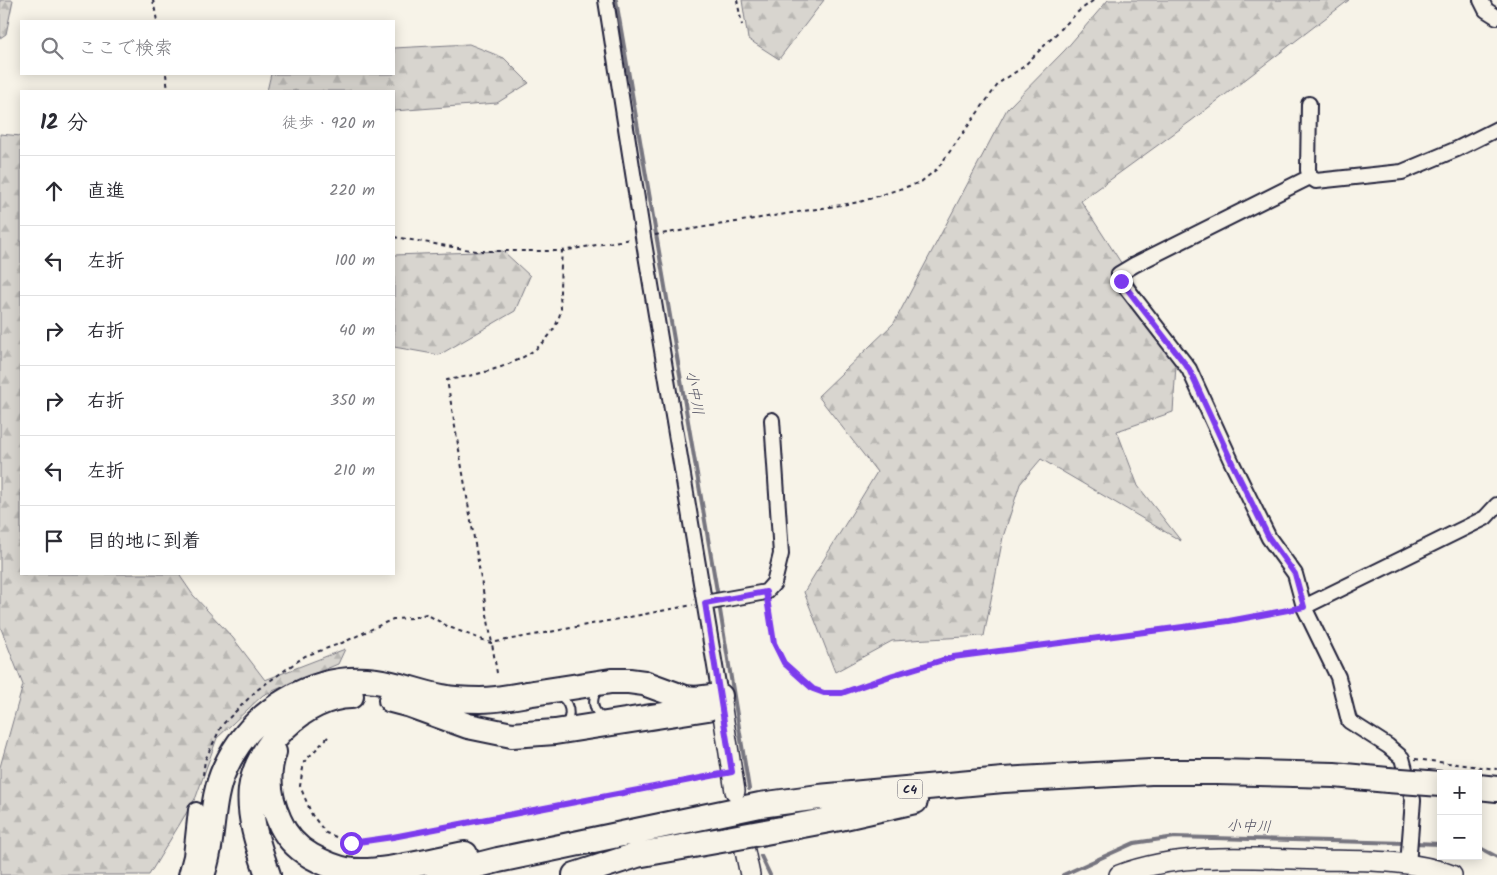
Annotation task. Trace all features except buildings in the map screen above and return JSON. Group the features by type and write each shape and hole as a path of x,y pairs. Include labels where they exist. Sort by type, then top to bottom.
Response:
{"highway":[{"path":"268,875 253,824 251,789 277,706 295,695 334,682 355,680 376,682 460,699 502,698 611,681 629,681 644,683 685,698 721,701"},
{"path":"202,875 219,783 225,767 237,748 272,724 294,718 309,708 325,701 344,696 363,695 380,697 410,705 468,726 512,735 555,732 616,723 721,701"},
{"path":"272,724 270,792 281,826 291,840 303,851 332,866 348,870 384,869 687,814 760,805"},
{"path":"254,875 240,822 238,783 245,752 272,724"},
{"name":"C4","path":"439,875 498,860 760,805 819,797 1003,780 1150,772 1217,772 1334,775 1437,784"},
{"name":"C4","path":"474,875 614,840 760,814 1116,783 1388,780"},
{"path":"1482,787 1497,789"},
{"path":"574,875 637,855 736,845 776,830 932,798"}],"street":[{"path":"606,0 643,237 708,602 735,791"},
{"path":"1481,0 1486,10 1497,16"},
{"path":"1309,104 1308,170 1310,178 1316,181 1402,172 1457,149 1497,129"},
{"path":"1310,178 1119,274 1121,281 1189,369 1269,538 1295,574 1304,607 1338,677 1349,721 1388,746 1402,758 1413,800 1408,865"},
{"path":"708,602 766,592 774,583 781,554 772,420"},
{"path":"1304,607 1485,518 1496,506"},
{"path":"186,875 191,856 196,810"},
{"path":"736,845 750,875"},
{"path":"1119,875 1162,862 1200,858 1239,858 1373,868 1408,865 1452,875"}],"lane":[{"path":"611,681 593,696 593,703 595,710 600,716 616,723"},
{"path":"546,691 562,698 567,703 569,710 566,724 555,732"}],"path":[{"path":"153,0 157,20"},
{"path":"737,0 742,25"},
{"path":"395,237 476,251 562,251 860,202 921,182 938,168 999,83 1023,67 1079,11 1094,0"},
{"path":"166,75 168,90"},
{"path":"497,672 447,380 466,377 519,360 539,348 550,336 561,308 562,251"},
{"path":"766,592 774,643 784,663 813,689 824,693 842,693 953,657 1229,621 1304,607"},
{"path":"491,643 708,602"},
{"path":"328,737 304,762 300,786 312,815 326,833 351,843 393,837 732,772"},
{"path":"1402,758 1497,769"}],"green space":[{"path":"0,0 13,0 6,34 0,38"},
{"path":"742,0 824,0 779,59 748,39"},
{"path":"1108,0 1349,0 1191,121 1081,201 1177,349 1173,412 1117,431 1138,486 1181,541 1041,459 1020,484 1003,537 984,636 892,641 835,672 804,592 877,472 818,396 894,323 1007,109 1065,50"},
{"path":"469,44 504,58 529,83 497,103 395,111 395,90 267,90 271,75 395,75 395,48"},
{"path":"0,134 20,136 20,575 180,575 193,595 233,638 265,680 345,649 338,664 263,695 217,738 196,797 149,875 0,875 0,767 23,685 0,626"},
{"path":"503,251 530,276 515,311 439,355 395,347 395,255"}],"waterway":[{"name":"小中川","path":"616,0 718,597"},
{"name":"小中川","path":"719,604 749,789"},
{"name":"小中川","path":"1063,875 1134,843 1175,837 1406,843"},
{"name":"小中川","path":"1413,843 1437,844"},
{"name":"小中川","path":"1482,849 1497,857"},
{"name":"小中川","path":"761,856 770,875"}],"route":[{"path":"351,843 393,837 732,772 705,603 766,592 774,643 784,663 813,689 824,693 842,693 953,657 1229,621 1304,607 1295,574 1269,538 1189,369 1121,281"}]}
